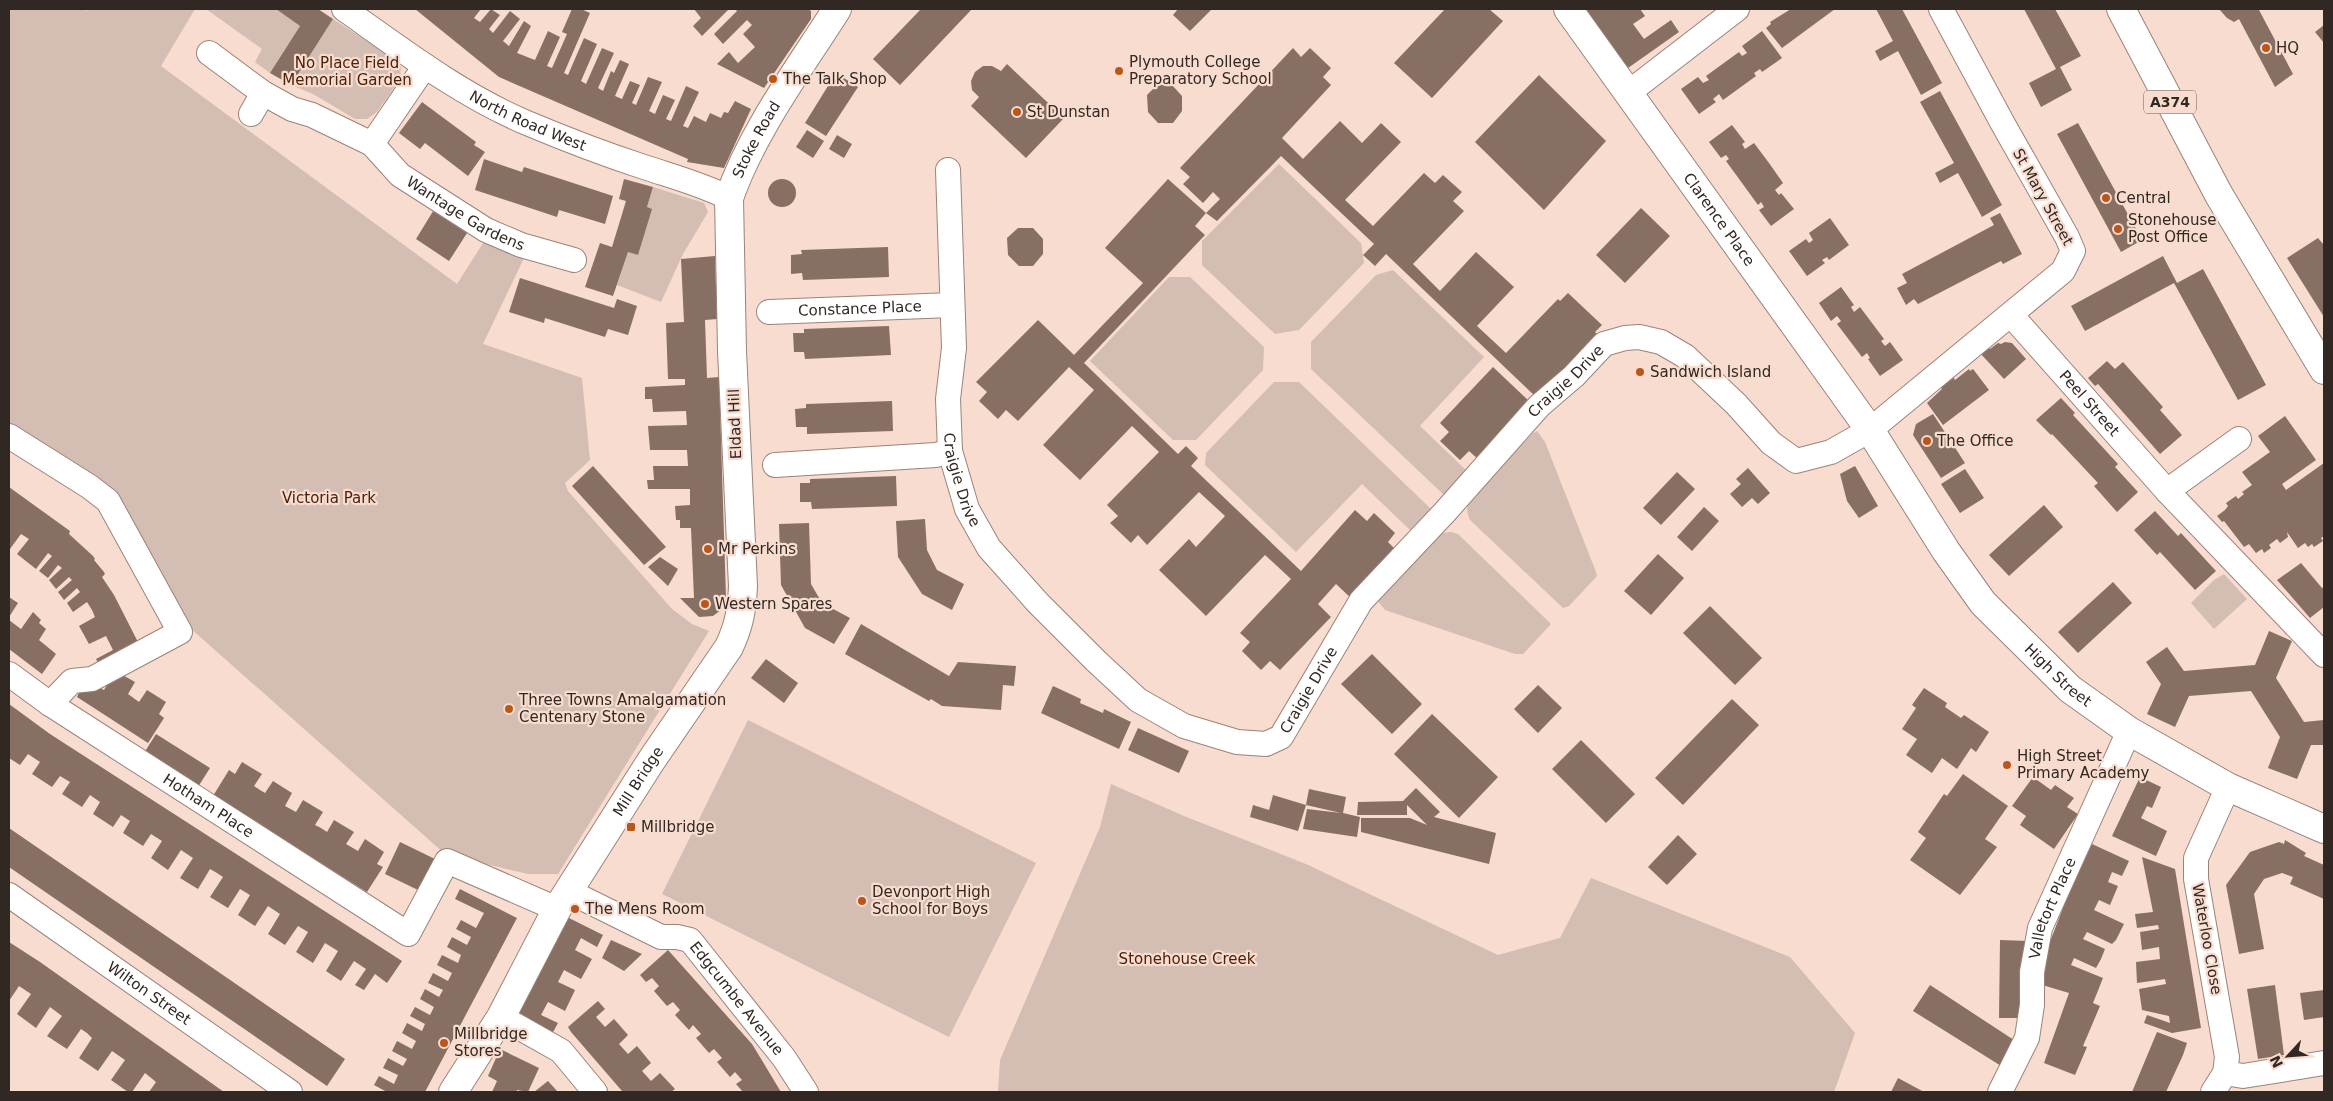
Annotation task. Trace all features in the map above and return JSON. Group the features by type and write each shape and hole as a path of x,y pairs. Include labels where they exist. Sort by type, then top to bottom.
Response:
{"street":[{"name":"North Road West","path":"344,9 425,66 487,103 525,122 644,167 701,184 729,198"},
{"name":"Stoke Road","path":"729,198 737,175 755,140 837,9"},
{"name":"Clarence Place","path":"1568,9 1870,430"},
{"path":"1628,93 1737,9"},
{"name":"St Mary Street","path":"1870,430 2063,272 2073,252 2067,237 1941,9"},
{"name":"A374","path":"2121,9 2219,195 2324,370"},
{"name":"Wantage Gardens","path":"209,53 264,93 292,109 312,114 372,144 400,175 486,230 521,245 574,260"},
{"path":"372,144 425,66"},
{"path":"251,114 264,93"},
{"name":"Craigie Drive","path":"948,170 954,348 948,399 950,451 967,509 989,548 1038,603 1096,662 1138,700 1184,726 1237,742 1266,744 1282,737 1361,601 1445,512 1540,406 1574,376 1604,344 1625,338 1640,337 1661,342 1685,356 1736,404 1772,443 1796,461 1831,452 1870,430"},
{"name":"Eldad Hill","path":"729,198 732,351 743,586 742,610 738,629 729,647"},
{"name":"Constance Place","path":"769,312 952,305"},
{"name":"Peel Street","path":"2011,314 2167,492 2324,655"},
{"name":"High Street","path":"1870,430 1946,551 1983,603 2070,689 2129,731 2228,788 2324,829"},
{"path":"9,436 90,487 108,501 180,632 92,679 72,682 50,704"},
{"path":"2167,492 2239,439"},
{"path":"775,465 936,455 950,451"},
{"name":"Mill Bridge","path":"453,1092 501,1017 562,900 657,753 729,647"},
{"name":"Hotham Place","path":"9,674 50,704 408,934"},
{"name":"Valletort Place","path":"2000,1092 2027,1038 2032,1005 2032,972 2040,928 2129,731"},
{"name":"Waterloo Close","path":"2219,1082 2227,1057 2196,879 2196,858 2228,788"},
{"name":"Edgcumbe Avenue","path":"408,934 446,861 562,900 661,937 677,937 690,940 784,1058 806,1092"},
{"name":"Wilton Street","path":"9,895 290,1092"},
{"path":"501,1017 561,1051 595,1092"},
{"path":"2219,1082 2243,1076 2324,1063"}],"green space":[{"name":"Victoria Park","path":"9,9 84,9 87,11 88,9 195,9 161,66 457,284 485,240 524,258 483,344 582,378 590,460 565,483 568,491 672,609 692,624 709,631 558,874 528,874 445,854 180,619 112,498 9,430"},
{"path":"206,9 276,9 300,26 270,73 255,62 262,49"},
{"name":"No Place Field Memorial Garden","path":"333,19 391,57 401,67 400,78 389,95 377,112 367,119 355,119 313,94 291,85"},
{"path":"1279,164 1361,243 1364,263 1299,330 1275,334 1202,265 1202,241"},
{"path":"653,187 704,203 708,212 683,254 661,302 617,285 628,252 638,255 651,209 647,207"},
{"path":"1393,270 1484,357 1420,426 1467,471 1444,495 1311,369 1311,342 1376,275"},
{"path":"1169,277 1190,277 1264,347 1263,370 1196,440 1173,440 1090,361"},
{"path":"1274,382 1299,382 1431,509 1410,530 1362,484 1296,552 1205,465 1206,453"},
{"path":"1537,431 1545,442 1597,576 1569,606 1563,608 1470,520 1467,511 1472,497"},
{"path":"1451,532 1458,534 1551,624 1523,654 1515,654 1385,610 1377,600 1436,537 1443,533"},
{"path":"2224,574 2247,599 2214,629 2191,603 2214,580"},
{"path":"748,720 1036,863 949,1037 662,894"},
{"name":"Stonehouse Creek","path":"1111,784 1184,816 1306,864 1498,955 1560,938 1591,878 1790,957 1855,1033 1834,1092 998,1092 1000,1060 1100,827"}],"building":[{"path":"276,9 318,9 333,19 291,85 270,73 300,26"},
{"path":"415,9 481,9 474,18 480,22 491,9 500,15 489,29 493,33 510,11 520,19 503,41 509,46 524,21 531,26 517,53 535,60 548,31 560,37 547,66 552,68 567,34 562,32 572,9 581,9 590,13 564,73 568,75 584,38 597,44 581,81 586,84 602,48 614,53 598,88 603,91 611,71 614,73 620,60 629,64 615,96 622,99 630,81 640,85 632,103 636,105 648,77 662,82 649,111 655,114 663,95 675,100 666,119 671,121 686,86 699,92 683,126 688,128 694,116 706,122 710,113 721,118 724,112 728,113 735,101 751,109 724,168 687,162 688,159 499,77"},
{"path":"694,9 729,9 702,36 693,26 701,18"},
{"path":"735,9 808,9 811,11 811,19 764,88 717,64 729,52 738,63 755,47 743,34 752,25 747,20 723,44 714,34 737,11"},
{"path":"921,9 972,9 900,85 873,59"},
{"path":"1178,9 1212,9 1190,31 1173,15"},
{"path":"1445,9 1489,9 1503,21 1432,98 1394,63"},
{"path":"1586,9 1640,9 1645,16 1633,24 1644,39 1671,20 1679,32 1628,68"},
{"path":"1791,9 1835,9 1782,48 1766,28 1771,24 1770,22"},
{"path":"1876,9 1902,9 1942,83 1921,95 1898,51 1880,61 1875,51 1893,41"},
{"path":"2024,9 2055,9 2081,56 2060,67 2072,90 2041,107 2029,83 2056,69"},
{"name":"HQ","path":"2219,9 2262,9 2259,10 2293,74 2275,87 2239,19 2234,22 2227,18"},
{"path":"2324,25 2324,43 2315,32"},
{"path":"1762,31 1782,58 1762,72 1760,69 1754,73 1756,76 1723,100 1719,94 1713,99 1716,102 1699,114 1681,89 1698,77 1703,83 1709,80 1706,76 1739,52 1742,56 1747,53 1742,46"},
{"path":"1293,48 1301,57 1310,48 1331,68 1323,77 1331,85 1282,138 1303,159 1340,121 1362,143 1381,123 1401,142 1345,200 1373,226 1424,173 1435,183 1443,175 1462,192 1453,201 1464,211 1413,264 1440,291 1476,252 1514,287 1477,326 1506,353 1558,299 1560,301 1568,293 1602,325 1595,332 1597,334 1537,398 1386,254 1375,266 1363,255 1374,244 1281,156 1217,221 1206,213 1220,199 1213,192 1203,203 1183,184 1190,177 1180,168"},
{"name":"St Dunstan","path":"1007,64 1064,118 1026,158 971,106 979,97 972,90 971,81 975,72 983,66 992,66 1001,71"},
{"path":"836,73 858,87 826,136 805,123"},
{"path":"1539,75 1606,141 1544,210 1475,142"},
{"path":"1157,85 1172,85 1182,96 1182,111 1173,123 1158,123 1148,112 1147,95"},
{"path":"1940,91 2002,205 1982,217 1958,173 1940,183 1935,173 1954,163 1920,102"},
{"path":"422,102 476,142 474,145 485,152 468,176 425,143 420,149 399,133"},
{"path":"2078,123 2142,240 2121,252 2057,134"},
{"path":"1732,125 1745,142 1742,144 1745,149 1754,143 1769,163 1783,183 1775,190 1779,195 1781,193 1794,209 1771,226 1759,210 1764,207 1761,202 1758,205 1726,161 1729,159 1726,155 1721,158 1709,142"},
{"path":"807,130 824,141 813,158 796,147"},
{"path":"837,135 852,144 844,158 829,149"},
{"path":"484,159 522,172 524,167 613,196 605,224 559,210 557,217 475,190"},
{"path":"624,179 653,187 647,207 652,209 638,255 628,252 613,296 585,287 600,243 612,247 626,201 619,199"},
{"path":"782,179 792,183 796,193 792,203 782,207 772,203 768,193 772,183"},
{"path":"1168,179 1206,213 1195,226 1205,235 1084,363 1178,454 1186,446 1198,458 1191,466 1301,571 1355,510 1367,521 1374,513 1395,533 1388,542 1397,551 1352,599 1336,584 1318,604 1331,617 1280,670 1270,661 1261,670 1242,651 1250,642 1240,633 1291,579 1265,555 1206,616 1159,570 1189,539 1196,547 1225,516 1199,492 1147,545 1138,535 1131,543 1110,523 1118,516 1107,505 1159,452 1132,426 1080,480 1043,445 1094,390 1069,367 1018,421 1006,410 998,419 979,401 987,392 976,382 1038,320 1074,355 1143,283 1105,248"},
{"path":"435,208 469,230 449,261 416,239"},
{"path":"1641,208 1670,236 1625,283 1596,255"},
{"path":"2000,213 2022,254 2003,264 2001,261 1918,304 1914,299 1906,305 1897,288 1907,283 1902,274 1994,225 1990,218"},
{"path":"1830,218 1849,245 1829,260 1827,257 1822,260 1825,263 1807,276 1789,251 1806,239 1809,243 1813,240 1809,233"},
{"path":"1018,228 1033,228 1043,239 1043,254 1033,266 1019,266 1008,255 1007,238"},
{"path":"2318,238 2324,245 2324,317 2287,258"},
{"path":"888,247 889,277 803,280 802,273 791,274 791,255 802,254 801,250"},
{"path":"715,256 717,319 705,320 707,378 719,377 726,598 721,610 713,616 699,617 680,598 694,598 691,528 680,528 680,520 676,520 675,506 690,505 690,489 648,489 647,480 654,480 653,466 688,466 687,450 650,450 648,426 687,425 686,411 653,412 652,399 645,399 645,387 685,385 685,379 668,379 666,323 684,322 681,259"},
{"path":"2163,256 2177,283 2203,269 2266,385 2238,400 2174,283 2085,331 2071,306"},
{"path":"520,278 614,308 617,299 637,306 628,335 608,329 605,337 545,318 544,323 509,312"},
{"path":"1841,287 1854,305 1851,307 1854,312 1860,307 1884,339 1881,341 1885,346 1890,342 1903,360 1880,376 1868,359 1870,358 1867,353 1862,357 1837,324 1841,321 1837,316 1831,321 1819,303"},
{"path":"889,326 891,355 805,359 804,352 794,352 793,333 804,333 804,329"},
{"path":"1998,343 2012,343 2026,359 2004,379 1980,353 1988,347 1990,349"},
{"path":"2107,361 2115,369 2123,362 2163,407 2160,410 2182,435 2160,454 2098,384 2095,386 2088,378"},
{"path":"1493,367 1531,403 1478,459 1469,451 1460,460 1440,441 1449,432 1440,423"},
{"path":"1969,369 1970,371 1973,369 1989,390 1943,425 1927,403 1942,389 1939,385 1952,375 1955,380"},
{"path":"2061,398 2075,413 2073,415 2118,464 2115,467 2138,492 2117,512 2094,486 2098,483 2052,434 2036,420"},
{"path":"892,401 893,431 807,434 807,427 796,427 795,409 806,408 806,404"},
{"path":"1933,414 1965,463 1941,478 1913,435 1916,424"},
{"path":"2285,416 2316,460 2282,484 2286,490 2324,463 2324,536 2321,538 2323,541 2314,547 2312,544 2308,547 2305,543 2298,548 2287,532 2288,537 2280,543 2277,539 2269,545 2271,548 2264,553 2262,549 2256,553 2249,544 2244,547 2224,521 2222,522 2217,516 2228,506 2226,503 2236,496 2238,499 2244,494 2242,492 2252,485 2242,472 2270,452 2258,436"},
{"path":"593,466 666,547 644,565 572,486"},
{"path":"1855,466 1878,506 1859,518 1847,501 1840,474"},
{"path":"1748,468 1770,493 1758,504 1752,498 1742,507 1730,494 1741,484 1736,479"},
{"path":"1965,469 1984,498 1960,513 1941,484"},
{"path":"1677,472 1695,489 1661,525 1643,508"},
{"path":"896,476 897,506 812,509 811,502 800,502 800,483 810,483 810,479"},
{"path":"9,487 70,531 69,534 93,556 104,572 105,574 102,577 114,595 141,648 101,668 96,659 113,650 106,636 89,644 79,626 95,617 92,610 87,602 73,612 67,603 80,592 77,588 64,600 58,592 72,580 69,577 56,589 49,580 62,568 58,565 48,578 39,571 52,556 48,553 36,569 17,554 29,539 21,534 9,548"},
{"path":"2044,505 2063,527 2009,576 1989,555"},
{"path":"1704,507 1719,521 1692,551 1677,537"},
{"path":"2155,511 2178,536 2181,533 2216,571 2195,590 2160,552 2157,555 2134,530"},
{"path":"925,519 927,550 937,570 964,584 952,610 922,594 898,557 896,521"},
{"path":"809,523 811,584 822,603 850,618 834,644 805,628 781,585 779,524"},
{"path":"1658,554 1684,578 1651,615 1624,591"},
{"path":"660,557 678,569 668,586 648,567"},
{"path":"2301,563 2322,588 2324,587 2324,607 2310,618 2277,580"},
{"path":"2113,582 2132,603 2078,653 2058,632"},
{"path":"9,597 18,603 9,617"},
{"path":"1710,606 1762,658 1735,685 1683,633"},
{"path":"33,612 41,620 39,623 46,629 39,640 56,654 42,674 9,649 9,620 21,629"},
{"path":"861,624 949,676 958,662 1016,666 1014,686 1003,685 1001,710 942,706 931,699 929,701 845,654"},
{"path":"2269,631 2292,641 2276,678 2304,722 2324,720 2324,745 2311,745 2297,779 2268,768 2280,737 2251,691 2189,696 2175,727 2147,714 2161,684 2146,662 2167,647 2184,671 2255,665"},
{"path":"1372,654 1422,704 1392,734 1341,684"},
{"path":"766,659 798,683 784,703 751,678"},
{"path":"119,673 135,682 128,694 139,702 147,690 166,702 159,714 164,718 148,743 77,697 81,688 92,683 104,690"},
{"path":"1538,685 1562,708 1538,733 1514,709"},
{"path":"1053,686 1081,699 1080,703 1103,713 1104,709 1131,722 1119,749 1041,713"},
{"path":"1924,688 1947,703 1945,707 1961,718 1964,715 1989,732 1976,752 1971,748 1957,769 1942,758 1932,773 1906,755 1917,739 1902,729 1916,708 1912,705"},
{"path":"1732,699 1759,725 1683,805 1655,778"},
{"path":"9,704 50,734 402,961 387,983 375,974 364,990 355,985 366,969 354,961 341,981 326,971 338,951 325,943 313,963 296,952 308,932 298,926 285,945 268,934 280,914 268,906 255,926 238,915 250,895 240,889 228,908 210,897 223,877 210,869 198,889 180,878 193,858 181,850 168,870 151,858 162,841 151,834 143,846 123,833 130,821 121,815 113,827 93,814 100,802 90,795 82,807 62,794 70,782 60,776 52,787 32,774 40,762 28,754 20,765 9,758"},
{"path":"1432,714 1498,777 1459,818 1394,754"},
{"path":"1138,728 1189,751 1179,773 1128,750"},
{"path":"156,734 210,768 198,787 144,753"},
{"path":"1581,740 1635,794 1606,823 1552,769"},
{"path":"242,762 262,774 254,786 260,790 265,793 273,781 292,793 285,806 296,812 303,800 323,812 315,825 327,832 334,820 354,832 346,844 358,851 365,839 384,852 377,864 383,867 367,892 213,796 229,770 235,774"},
{"path":"1963,774 2008,806 1985,839 1997,847 1960,895 1910,860 1926,838 1918,832 1944,794 1947,796"},
{"path":"2033,777 2051,790 2055,785 2074,798 2067,807 2078,814 2054,849 2020,825 2026,816 2012,806"},
{"path":"2140,777 2161,787 2152,808 2147,806 2141,818 2167,831 2156,856 2112,836"},
{"path":"1416,788 1440,812 1434,817 1496,833 1489,864 1361,832 1361,818 1410,818 1427,825 1407,805 1407,815 1357,815 1358,802 1403,801"},
{"path":"1309,789 1346,797 1343,813 1360,817 1357,837 1303,829 1307,809 1341,813 1306,805"},
{"path":"1273,795 1306,805 1298,831 1250,817 1253,805 1269,810"},
{"path":"9,828 345,1059 327,1086 9,867"},
{"path":"1678,835 1697,854 1667,885 1648,867"},
{"path":"2285,840 2306,853 2304,856 2324,865 2324,899 2290,884 2293,877 2282,873 2264,879 2254,894 2264,949 2239,954 2226,885 2250,852 2279,842 2284,844"},
{"path":"400,842 435,859 420,891 385,874"},
{"path":"2092,844 2129,861 2122,876 2112,872 2108,882 2118,886 2110,905 2099,900 2094,910 2124,924 2116,940 2112,944 2087,932 2083,939 2105,949 2101,959 2096,968 2074,958 2071,965 2103,978 2093,1003 2100,1006 2083,1046 2087,1047 2075,1075 2044,1063 2069,993 2039,984 2041,965 2068,895"},
{"path":"2142,857 2175,869 2201,1028 2172,1033 2144,1023 2147,1015 2170,1023 2169,1016 2142,1010 2139,989 2166,984 2165,979 2137,983 2136,962 2160,959 2159,947 2142,950 2140,932 2159,929 2158,925 2137,928 2135,914 2153,912"},
{"path":"460,889 517,918 425,1092 387,1092 374,1085 379,1076 394,1084 398,1075 383,1068 388,1058 403,1066 407,1059 392,1051 397,1041 412,1049 416,1041 402,1033 407,1023 422,1031 425,1024 410,1016 415,1007 430,1015 434,1007 420,999 425,989 439,997 443,990 428,983 433,973 448,981 452,973 437,965 442,955 458,963 461,955 447,947 452,937 467,945 471,937 456,929 461,920 476,928 484,913 455,899"},
{"path":"563,915 603,935 597,947 581,938 575,950 592,959 581,979 564,970 558,982 575,990 565,1011 548,1002 541,1015 558,1023 552,1034 512,1013"},
{"path":"611,940 642,954 624,971 602,958"},
{"path":"2000,940 2028,941 2027,1018 1999,1018"},
{"path":"9,942 224,1092 149,1092 156,1082 145,1073 132,1092 128,1092 111,1080 125,1060 112,1051 98,1071 79,1058 92,1038 87,1033 81,1029 67,1049 47,1036 62,1016 50,1007 36,1028 17,1014 31,994 19,986 9,1001"},
{"path":"668,950 752,1044 781,1092 743,1092 736,1084 742,1080 735,1072 730,1077 717,1062 722,1058 714,1049 709,1053 696,1038 701,1034 693,1025 689,1030 675,1015 680,1010 673,1002 667,1006 654,991 659,986 652,978 646,982 640,975"},
{"path":"1930,985 2020,1044 2006,1069 1913,1011"},
{"path":"2275,985 2284,1055 2258,1059 2247,989"},
{"path":"2324,990 2324,1017 2304,1020 2300,993"},
{"path":"598,1001 605,1009 596,1017 605,1027 614,1019 628,1035 619,1044 628,1054 637,1046 651,1063 642,1071 651,1081 660,1073 675,1089 671,1092 622,1091 568,1027"},
{"path":"2157,1032 2187,1043 2183,1055 2166,1092 2132,1092"},
{"path":"500,1049 539,1068 528,1092 517,1090 516,1092 492,1092 497,1081 488,1076"},
{"path":"1898,1078 1924,1092 1891,1092"},
{"path":"548,1081 558,1092 534,1092"}],"place":[{"name":"HQ","path":"2266,48"},
{"name":"Plymouth College Preparatory School","path":"1119,71"},
{"name":"The Talk Shop","path":"773,79"},
{"name":"St Dunstan","path":"1017,112"},
{"name":"Central","path":"2106,198"},
{"name":"Stonehouse Post Office","path":"2118,229"},
{"name":"Sandwich Island","path":"1640,372"},
{"name":"The Office","path":"1927,441"},
{"name":"Mr Perkins","path":"708,549"},
{"name":"Western Spares","path":"705,604"},
{"name":"Three Towns Amalgamation Centenary Stone","path":"509,709"},
{"name":"High Street Primary Academy","path":"2007,765"},
{"name":"Millbridge","path":"631,827"},
{"name":"Devonport High School for Boys","path":"862,901"},
{"name":"The Mens Room","path":"575,909"},
{"name":"Millbridge Stores","path":"444,1043"}]}
